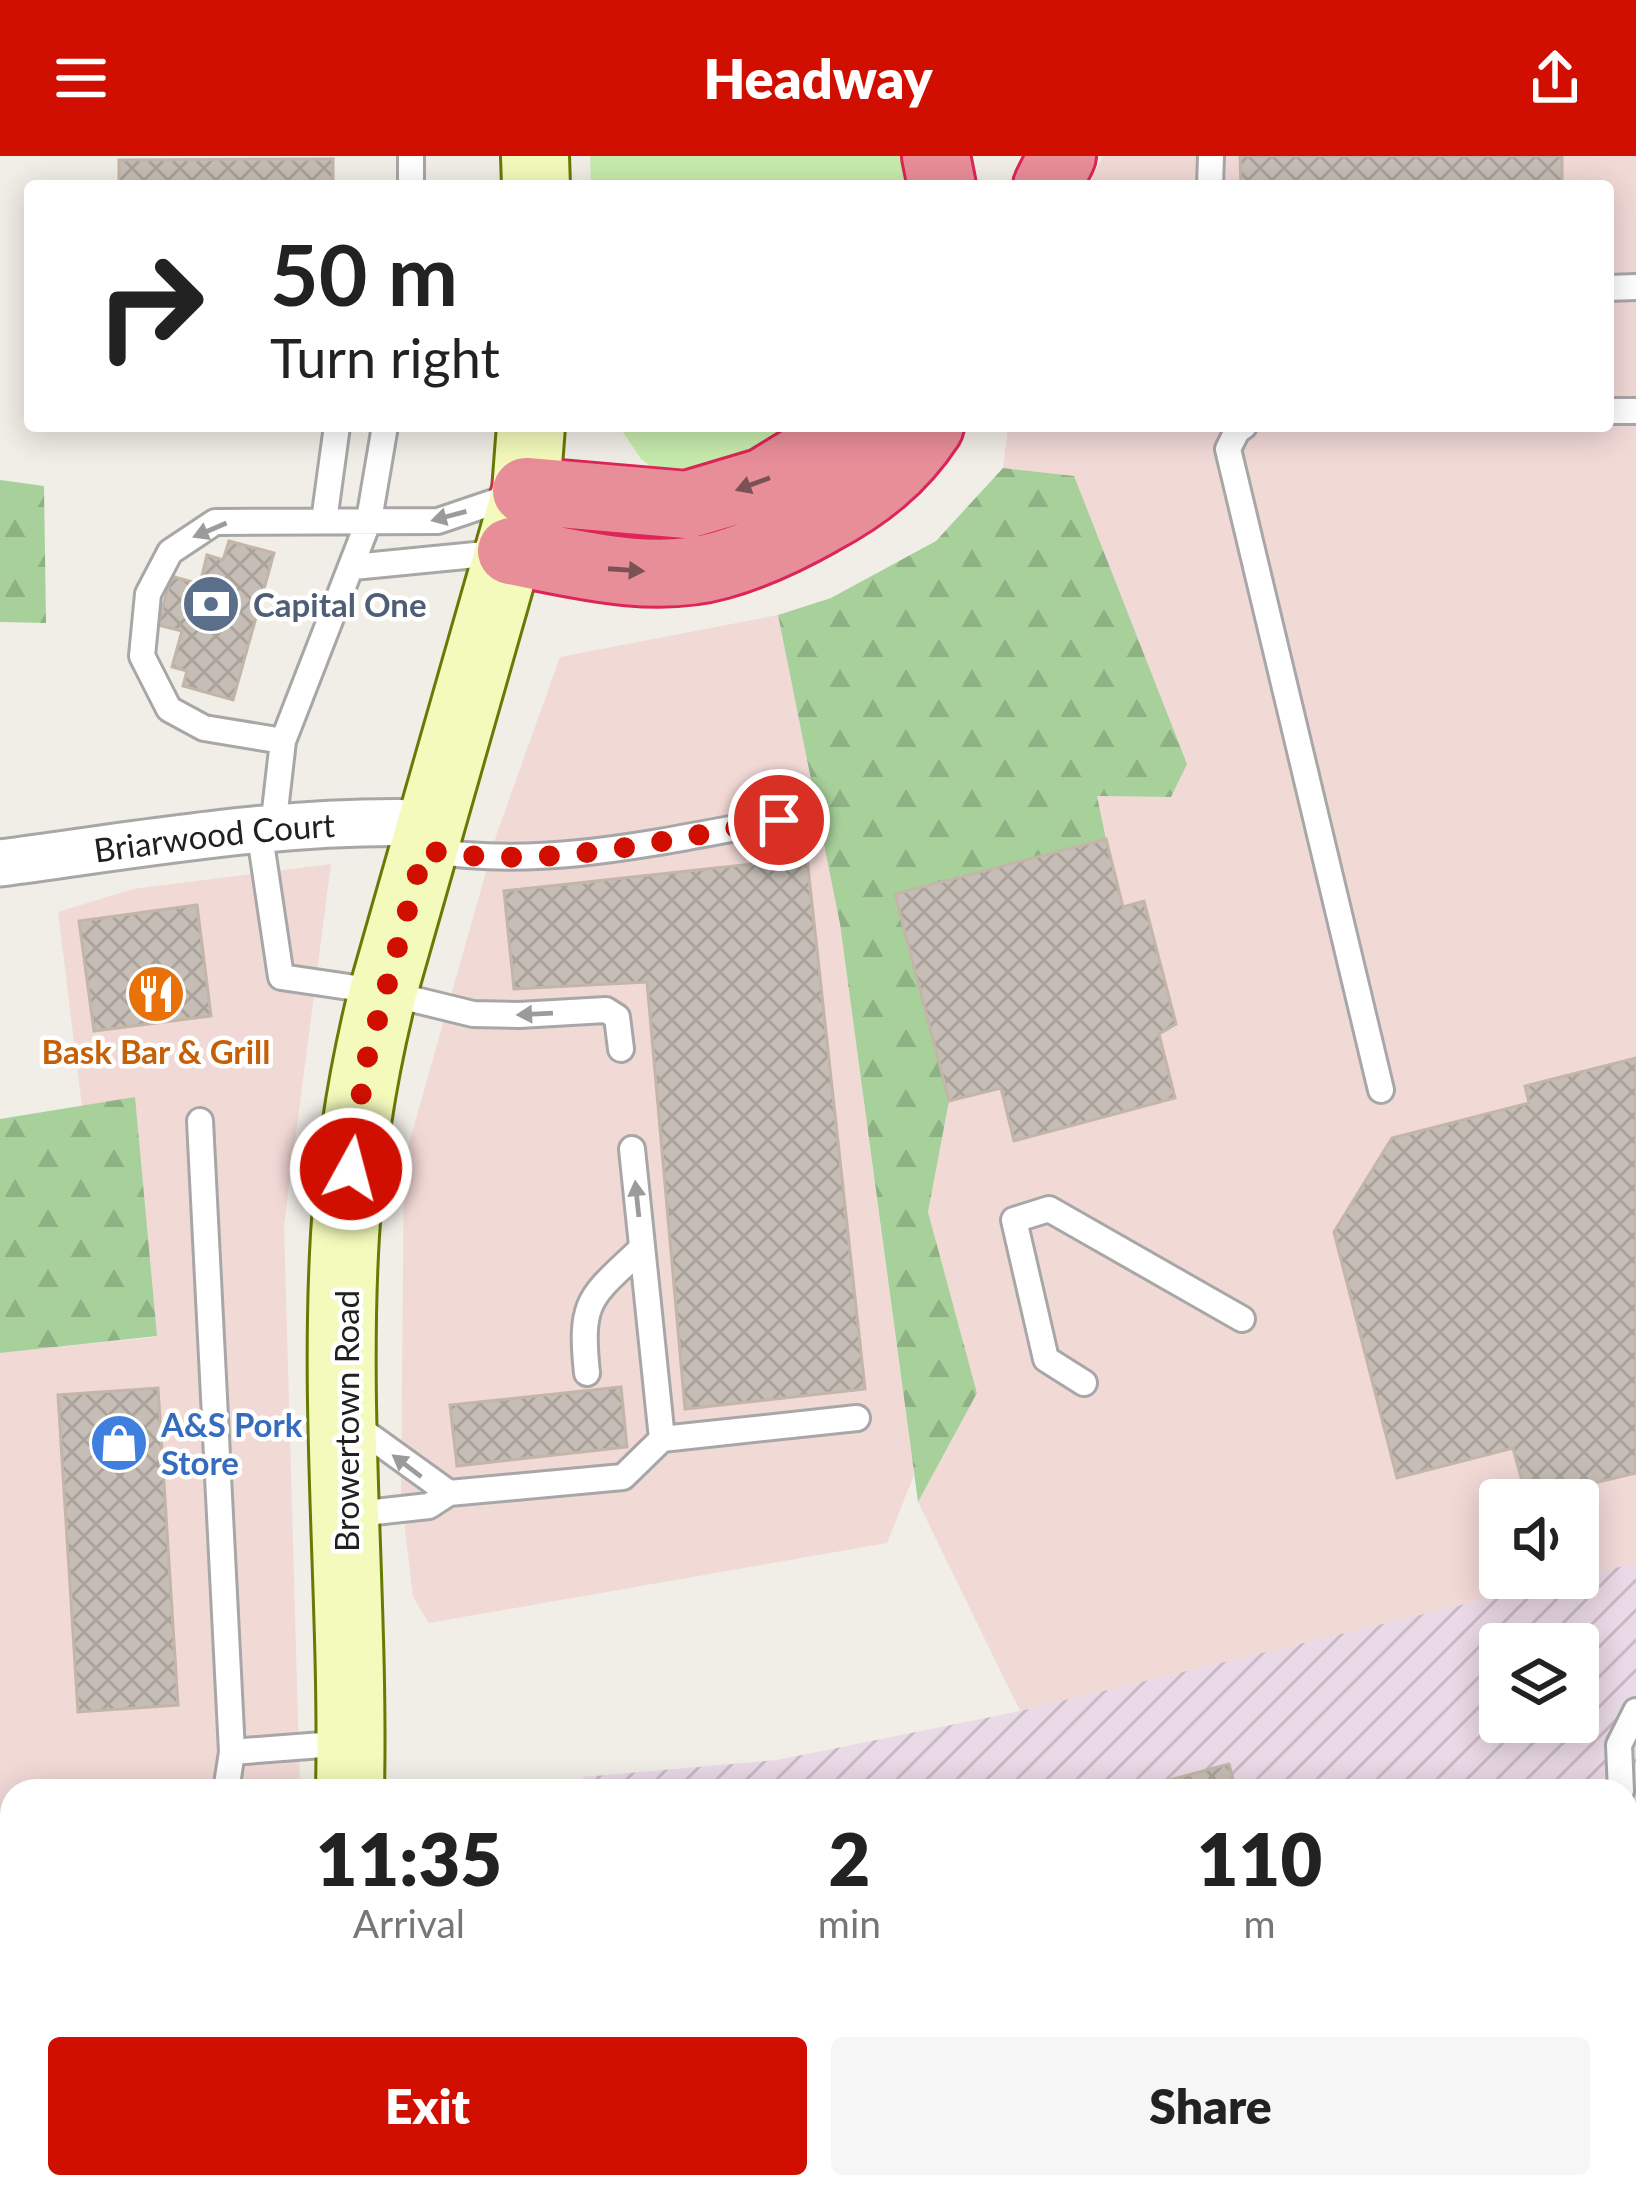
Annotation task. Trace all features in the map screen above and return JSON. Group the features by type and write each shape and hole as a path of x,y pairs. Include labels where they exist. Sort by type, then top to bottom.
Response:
{"highway":[{"path":"519,521 687,505 764,482 845,432"},
{"path":"519,521 594,568 650,572 716,567 777,545 858,501 910,456 926,432"}],"street":[{"name":"Browertown Road","path":"350,1767 345,1236 365,1066 519,521 531,432"},
{"name":"Briarwood Court","path":"0,863 358,820 428,837"}],"lane":[{"path":"324,521 336,432"},
{"path":"384,432 369,520 283,741 266,828 281,976 383,992 473,1014 606,1010 617,1017 621,1049"},
{"path":"1236,432 1228,449 1381,1090"},
{"path":"283,741 204,728 169,709 142,656 148,593 170,552 214,523 519,521"},
{"path":"353,567 519,521"},
{"path":"428,837 476,859 556,858 779,820"},
{"path":"200,1121 232,1752 228,1779"},
{"path":"632,1149 662,1439"},
{"path":"1084,1383 1046,1359 1014,1220 1049,1210 1243,1319"},
{"path":"587,1372 583,1333 588,1304 642,1248"},
{"path":"344,1418 449,1493"},
{"path":"346,1516 429,1507 449,1493 623,1477 662,1439 857,1418"},
{"path":"1620,1779 1619,1745 1636,1712"},
{"path":"232,1752 350,1767"}],"shaded area":[{"path":"1103,156 1636,156 1636,1563 1599,1572 1599,1479 1479,1479 1479,1599 1487,1599 1020,1711 918,1502 977,1392 928,1212 949,1101 895,894 1106,838 1096,796 1171,797 1074,477 1003,468 1007,432 1614,432 1614,180 1091,180"},
{"path":"778,615 840,924 914,1475 887,1543 429,1623 413,1597 401,1495 404,1161 497,833 560,657"},
{"path":"331,864 284,1226 300,1779 0,1779 0,1353 156,1337 134,1098 82,1106 58,912 133,889"},
{"path":"1636,1563 1636,1779 583,1777 777,1760 1020,1711 1486,1599 1599,1599 1599,1572"}],"green space":[{"path":"590,156 903,156 905,180 591,180"},
{"path":"623,432 803,432 749,463 671,482 641,459"},
{"path":"1003,468 1074,476 1187,764 1171,797 1097,796 1106,839 895,895 949,1101 928,1212 977,1393 918,1502 840,924 778,615 831,598 936,541"},
{"path":"0,480 44,486 46,623 0,622"},
{"path":"135,1097 157,1336 0,1353 0,1119"}],"building":[{"path":"1240,156 1562,156 1562,180 1241,180"},
{"path":"333,159 333,180 119,180 119,160"},
{"name":"Capital One","path":"229,541 274,553 233,700 183,686 187,671 172,667 182,631 158,625 171,576 200,584 207,555 223,560"},
{"path":"1106,839 1123,907 1144,901 1176,1024 1159,1034 1175,1098 1014,1141 1001,1088 949,1101 895,894"},
{"path":"807,858 865,1389 685,1409 647,982 514,989 504,891"},
{"path":"197,905 211,1016 94,1031 79,921"},
{"path":"1636,1058 1636,1473 1599,1482 1522,1479 1513,1448 1397,1478 1334,1232 1392,1138 1529,1103 1525,1086"},
{"path":"621,1387 627,1447 457,1466 450,1405"},
{"path":"158,1388 178,1705 78,1712 58,1395"},
{"path":"1229,1764 1233,1779 1173,1779"}],"place":[{"name":"Capital One","path":"211,604"},
{"name":"Bask Bar & Grill","path":"156,994"},
{"name":"A&S Pork Store","path":"119,1443"}],"route":[{"path":"351,1169 365,1066 424,850 476,859 556,858 779,820"}]}
